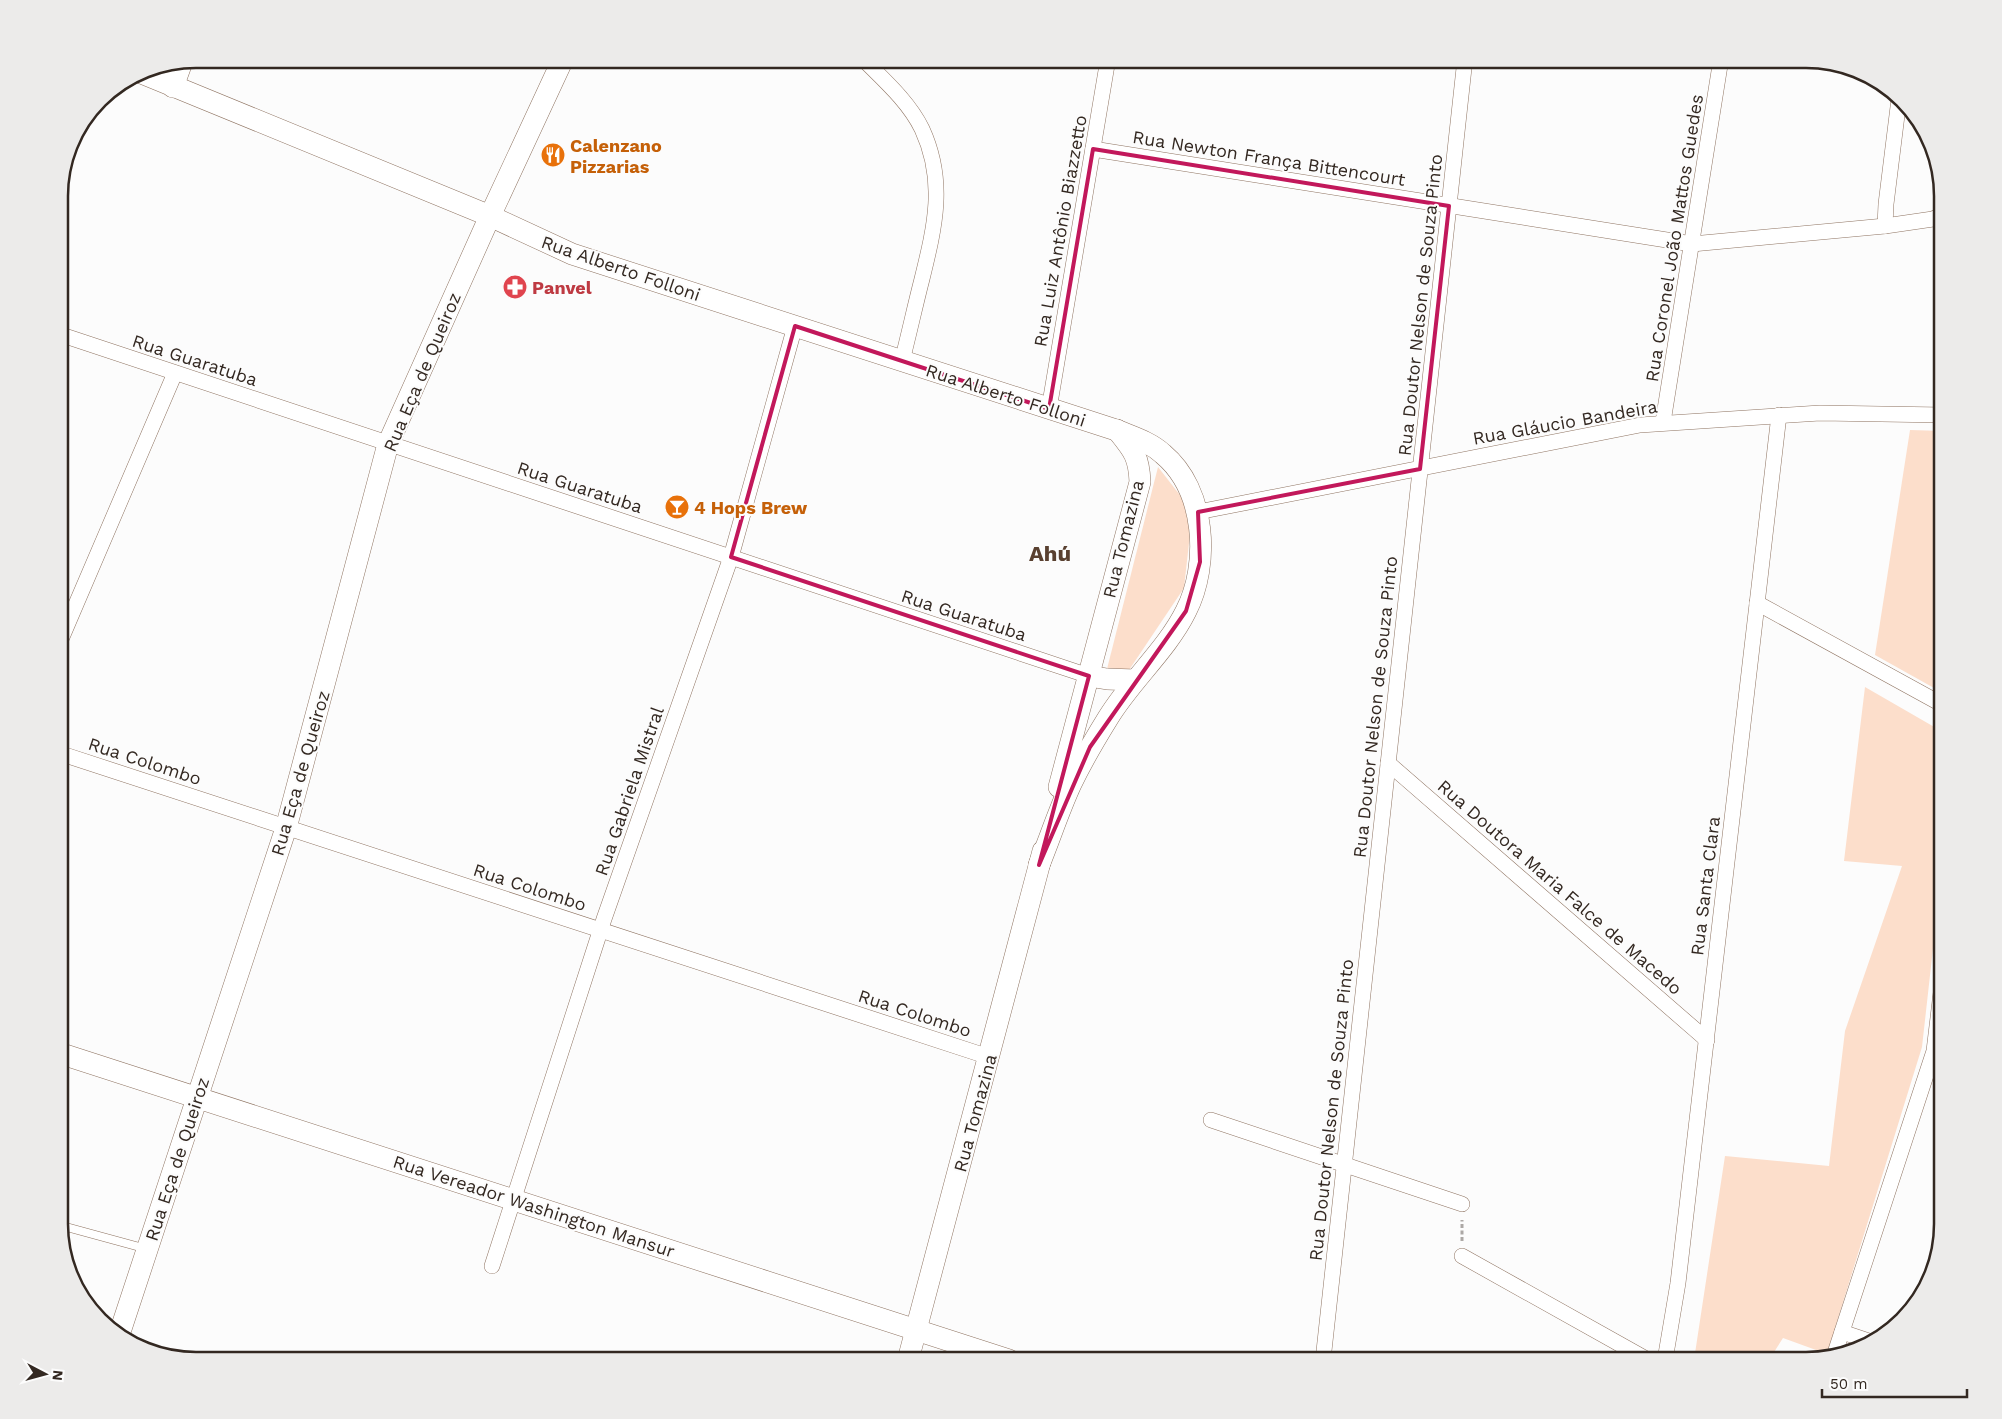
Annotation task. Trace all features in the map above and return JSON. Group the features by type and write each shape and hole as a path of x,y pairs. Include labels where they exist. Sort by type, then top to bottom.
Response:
{"main road":[{"name":"Rua Eça de Queiroz","path":"122,1328 149,1250 197,1097 286,828 388,444 559,68"},
{"path":"173,87 179,69"},
{"name":"Rua Alberto Folloni","path":"149,77 490,216 572,254 1116,430"},
{"name":"Rua Tomazina","path":"1039,865 1071,784 1110,715 1135,680 1173,634 1186,610 1195,589 1200,562 1201,534 1198,512 1190,491 1182,478 1164,454 1145,441 1116,430"},
{"name":"Rua Tomazina","path":"911,1352 918,1331 1140,482 1139,463 1132,449 1116,430"},
{"path":"1089,676 1135,680"},
{"name":"Rua Vereador Washington Mansur","path":"68,1056 984,1352"}],"street":[{"path":"871,68 910,109 921,128 931,152 937,182 937,209 932,237 902,361"},
{"name":"Rua Luiz Antônio Biazzetto","path":"1049,409 1106,68"},
{"name":"Rua Doutor Nelson de Souza Pinto","path":"1324,1352 1464,68"},
{"name":"Rua Coronel João Mattos Guedes","path":"1663,422 1721,68"},
{"path":"1885,226 1898,106"},
{"name":"Rua Newton França Bittencourt","path":"1093,149 1692,244 1885,226 1934,218"},
{"name":"Rua Gabriela Mistral","path":"492,1266 600,930 731,557 795,326"},
{"name":"Rua Guaratuba","path":"68,337 1089,676"},
{"path":"68,623 175,373"},
{"name":"Rua Gláucio Bandeira","path":"1198,512 1618,428 1663,422 1820,413 1934,415"},
{"name":"Rua Santa Clara","path":"1667,1352 1678,1283 1707,1040 1779,415"},
{"path":"1757,603 1934,700"},
{"name":"Rua Colombo","path":"68,756 989,1057"},
{"name":"Rua Doutora Maria Falce de Macedo","path":"1388,763 1707,1040"},
{"path":"1837,1348 1934,1050"},
{"path":"1211,1120 1462,1204"},
{"path":"1462,1256 1634,1352"},
{"path":"1842,1332 1862,1339"}],"lane":[{"path":"68,1228 149,1250"}],"path":[{"path":"1462,1204 1462,1256"}],"highlighted area":[{"path":"1093,149 1449,206 1420,469 1198,512 1200,562 1186,611 1090,747 1039,865 1089,676 731,557 795,326 1049,409"}],"shaded area":[{"path":"1910,430 1934,431 1934,688 1875,655"},
{"path":"1158,467 1183,499 1191,525 1184,588 1125,676 1107,669"},
{"path":"1865,687 1934,727 1934,940 1922,1047 1828,1349 1818,1351 1783,1338 1774,1352 1695,1352 1725,1156 1829,1166 1845,1031 1902,866 1844,861"}],"place":[{"name":"Calenzano Pizzarias","path":"553,155"},
{"name":"Panvel","path":"515,287"},
{"name":"4 Hops Brew","path":"677,507"}],"district":[{"name":"Ahú","path":"1050,553"}]}
